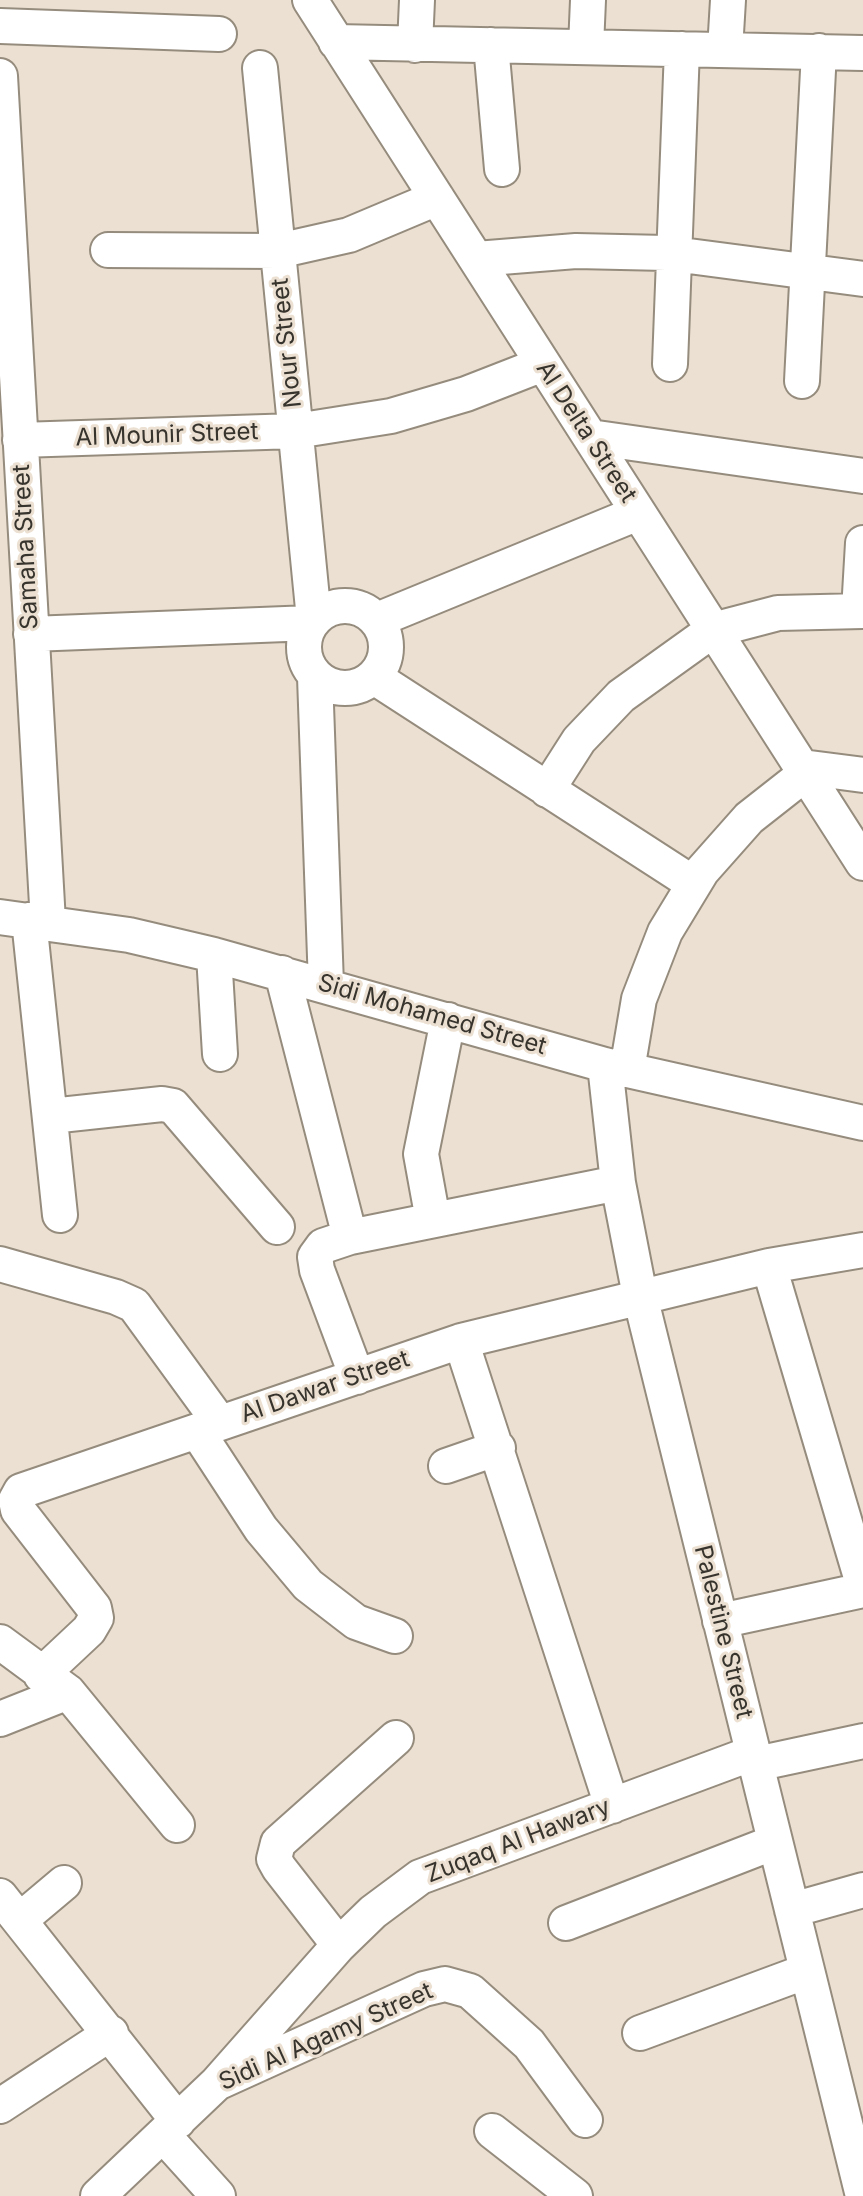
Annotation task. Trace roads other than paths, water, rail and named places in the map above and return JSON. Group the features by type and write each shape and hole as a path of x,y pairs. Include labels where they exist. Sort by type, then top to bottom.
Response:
{"street":[{"name":"Al Delta Street","path":"310,0 863,863"},
{"path":"415,45 417,0"},
{"path":"586,47 588,0"},
{"path":"725,50 728,0"},
{"path":"0,26 219,34"},
{"path":"336,42 863,53"},
{"path":"491,45 502,169"},
{"path":"670,364 682,49"},
{"path":"802,381 819,51"},
{"name":"Nour Street","path":"260,68 312,621"},
{"name":"Samaha Street","path":"0,76 31,634 25,920 51,1116 60,1215"},
{"path":"108,250 278,251 349,235 437,198"},
{"path":"476,259 576,251 674,254 807,269 863,279"},
{"name":"Al Mounir Street","path":"20,440 296,431 391,416 466,394 543,364"},
{"path":"590,437 863,476"},
{"path":"377,620 638,513"},
{"path":"547,790 579,740 621,696 713,630 778,613 861,611 863,543"},
{"path":"31,634 312,621 339,605 367,611 377,620 384,632 386,656 374,677 360,686 345,689 329,686 315,677"},
{"path":"312,621 303,650 315,677 326,985"},
{"path":"374,677 694,884"},
{"path":"804,771 863,775"},
{"name":"Palestine Street","path":"804,771 749,818 694,884 665,932 616,1067 618,1183 640,1296 807,1971 850,2085 863,2196"},
{"name":"Sidi Mohamed Street","path":"25,920 129,935 214,955 616,1067 859,1130"},
{"path":"214,955 220,1054"},
{"path":"282,973 350,1237"},
{"path":"433,1220 421,1154 448,1020"},
{"path":"51,1116 162,1104 173,1106 277,1227"},
{"path":"357,1377 315,1257 323,1246 350,1237 618,1183"},
{"name":"Al Dawar Street","path":"54,1683 96,1618 94,1608 18,1510 16,1500 21,1491 461,1341 769,1266 863,1250"},
{"path":"0,1264 134,1305 209,1427 261,1529 308,1585 356,1622 395,1636"},
{"path":"769,1266 863,1584"},
{"path":"461,1341 612,1806"},
{"path":"446,1466 498,1448"},
{"path":"720,1621 863,1590"},
{"path":"0,1642 54,1683 177,1825"},
{"path":"0,1719 54,1683"},
{"path":"339,1945 279,1868 274,1859 278,1843 396,1738"},
{"name":"Zuqaq Al Hawary","path":"217,2083 339,1945 373,1912 420,1877 612,1806 754,1758 863,1741"},
{"path":"566,1923 775,1842"},
{"path":"64,1883 8,1911 111,2033 218,2196"},
{"path":"792,1910 863,1890"},
{"path":"640,2033 807,1971"},
{"name":"Sidi Al Agamy Street","path":"98,2196 217,2083 424,1989 445,1984 470,1991 529,2044 585,2120"},
{"path":"0,2106 111,2033"},
{"path":"492,2131 575,2196"}]}
